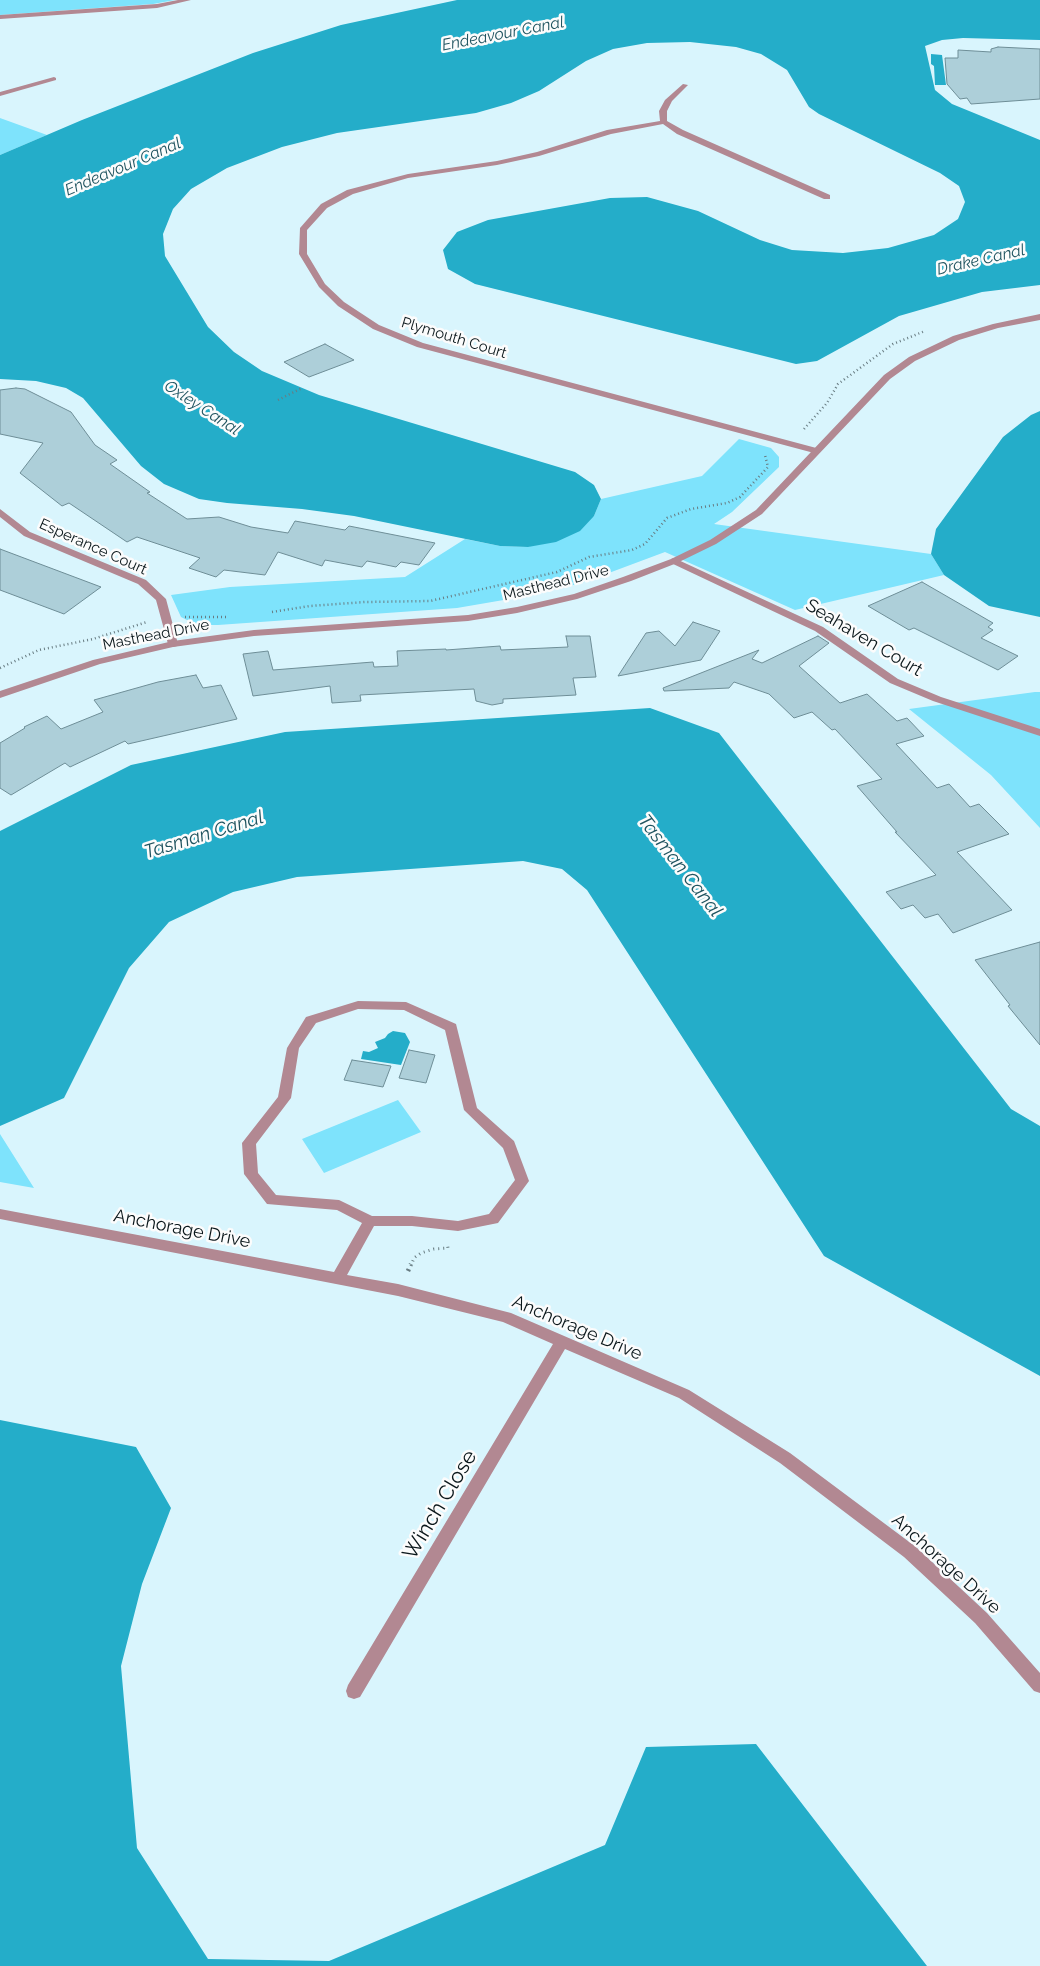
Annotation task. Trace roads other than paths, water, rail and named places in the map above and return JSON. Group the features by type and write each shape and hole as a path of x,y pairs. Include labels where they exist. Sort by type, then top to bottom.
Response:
{"street":[{"path":"0,17 157,6 188,0"},
{"path":"0,94 54,79"},
{"path":"684,85 662,110 664,122 680,132 827,197"},
{"name":"Plymouth Court","path":"664,122 610,132 539,154 496,163 408,176 350,192 324,206 304,230 303,254 322,285 341,304 376,327 420,345 817,451"},
{"name":"Masthead Drive","path":"0,695 97,662 173,644 254,633 468,618 507,611 576,596 674,561 713,542 759,512 887,377 912,358 956,338 1040,316"},
{"name":"Esperance Court","path":"0,512 27,534 142,582 161,599 173,644"},
{"name":"Seahaven Court","path":"674,561 819,630 894,680 937,699 1040,733"},
{"path":"358,1005 406,1006 451,1027 471,1110 509,1145 522,1181 493,1219 458,1226 412,1221 370,1221 339,1205 272,1200 251,1174 249,1143 284,1098 293,1048 311,1020 358,1005"},
{"name":"Anchorage Drive","path":"0,1214 338,1277 506,1317 684,1394 785,1458 910,1552 981,1618 1040,1685"},
{"path":"338,1277 370,1221"},
{"name":"Winch Close","path":"354,1692 562,1341"}],"water":[{"path":"457,0 1040,0 1040,40 963,38 942,40 925,46 935,90 952,104 1040,140 1040,285 982,292 899,316 817,361 796,364 475,284 448,269 443,250 457,232 488,220 610,198 647,197 698,211 760,240 792,250 843,253 888,248 934,235 958,219 965,202 959,186 940,173 819,114 809,107 787,70 761,54 736,47 690,42 647,43 613,49 586,61 539,91 511,103 476,113 337,133 282,147 227,168 191,189 173,209 163,234 165,256 208,327 234,352 262,371 319,395 575,472 594,485 601,499 594,516 580,531 556,542 528,547 500,546 354,516 199,499 164,484 141,466 83,398 66,388 36,381 0,379 0,155 82,120 253,53 341,25"},
{"path":"931,54 942,55 946,85 935,85"},
{"path":"1040,411 1040,617 989,606 944,575 931,554 936,529 1003,437 1031,415"},
{"name":"Tasman Canal","path":"650,708 719,733 1011,1109 1040,1126 1040,1376 824,1256 587,890 562,869 523,861 297,877 233,892 169,922 129,968 64,1098 0,1126 0,831 131,765 285,732"},
{"path":"393,1031 405,1033 410,1042 401,1065 361,1059 363,1051 369,1052 378,1048 375,1042 385,1038"},
{"path":"0,1420 136,1447 171,1508 142,1584 121,1666 137,1848 208,1959 329,1961 605,1845 646,1747 756,1744 927,1966 0,1966"}],"water label":[{"name":"Endeavour Canal","path":"503,34"},
{"name":"Endeavour Canal","path":"123,167"},
{"name":"Drake Canal","path":"981,260"},
{"name":"Oxley Canal","path":"202,408"}]}
